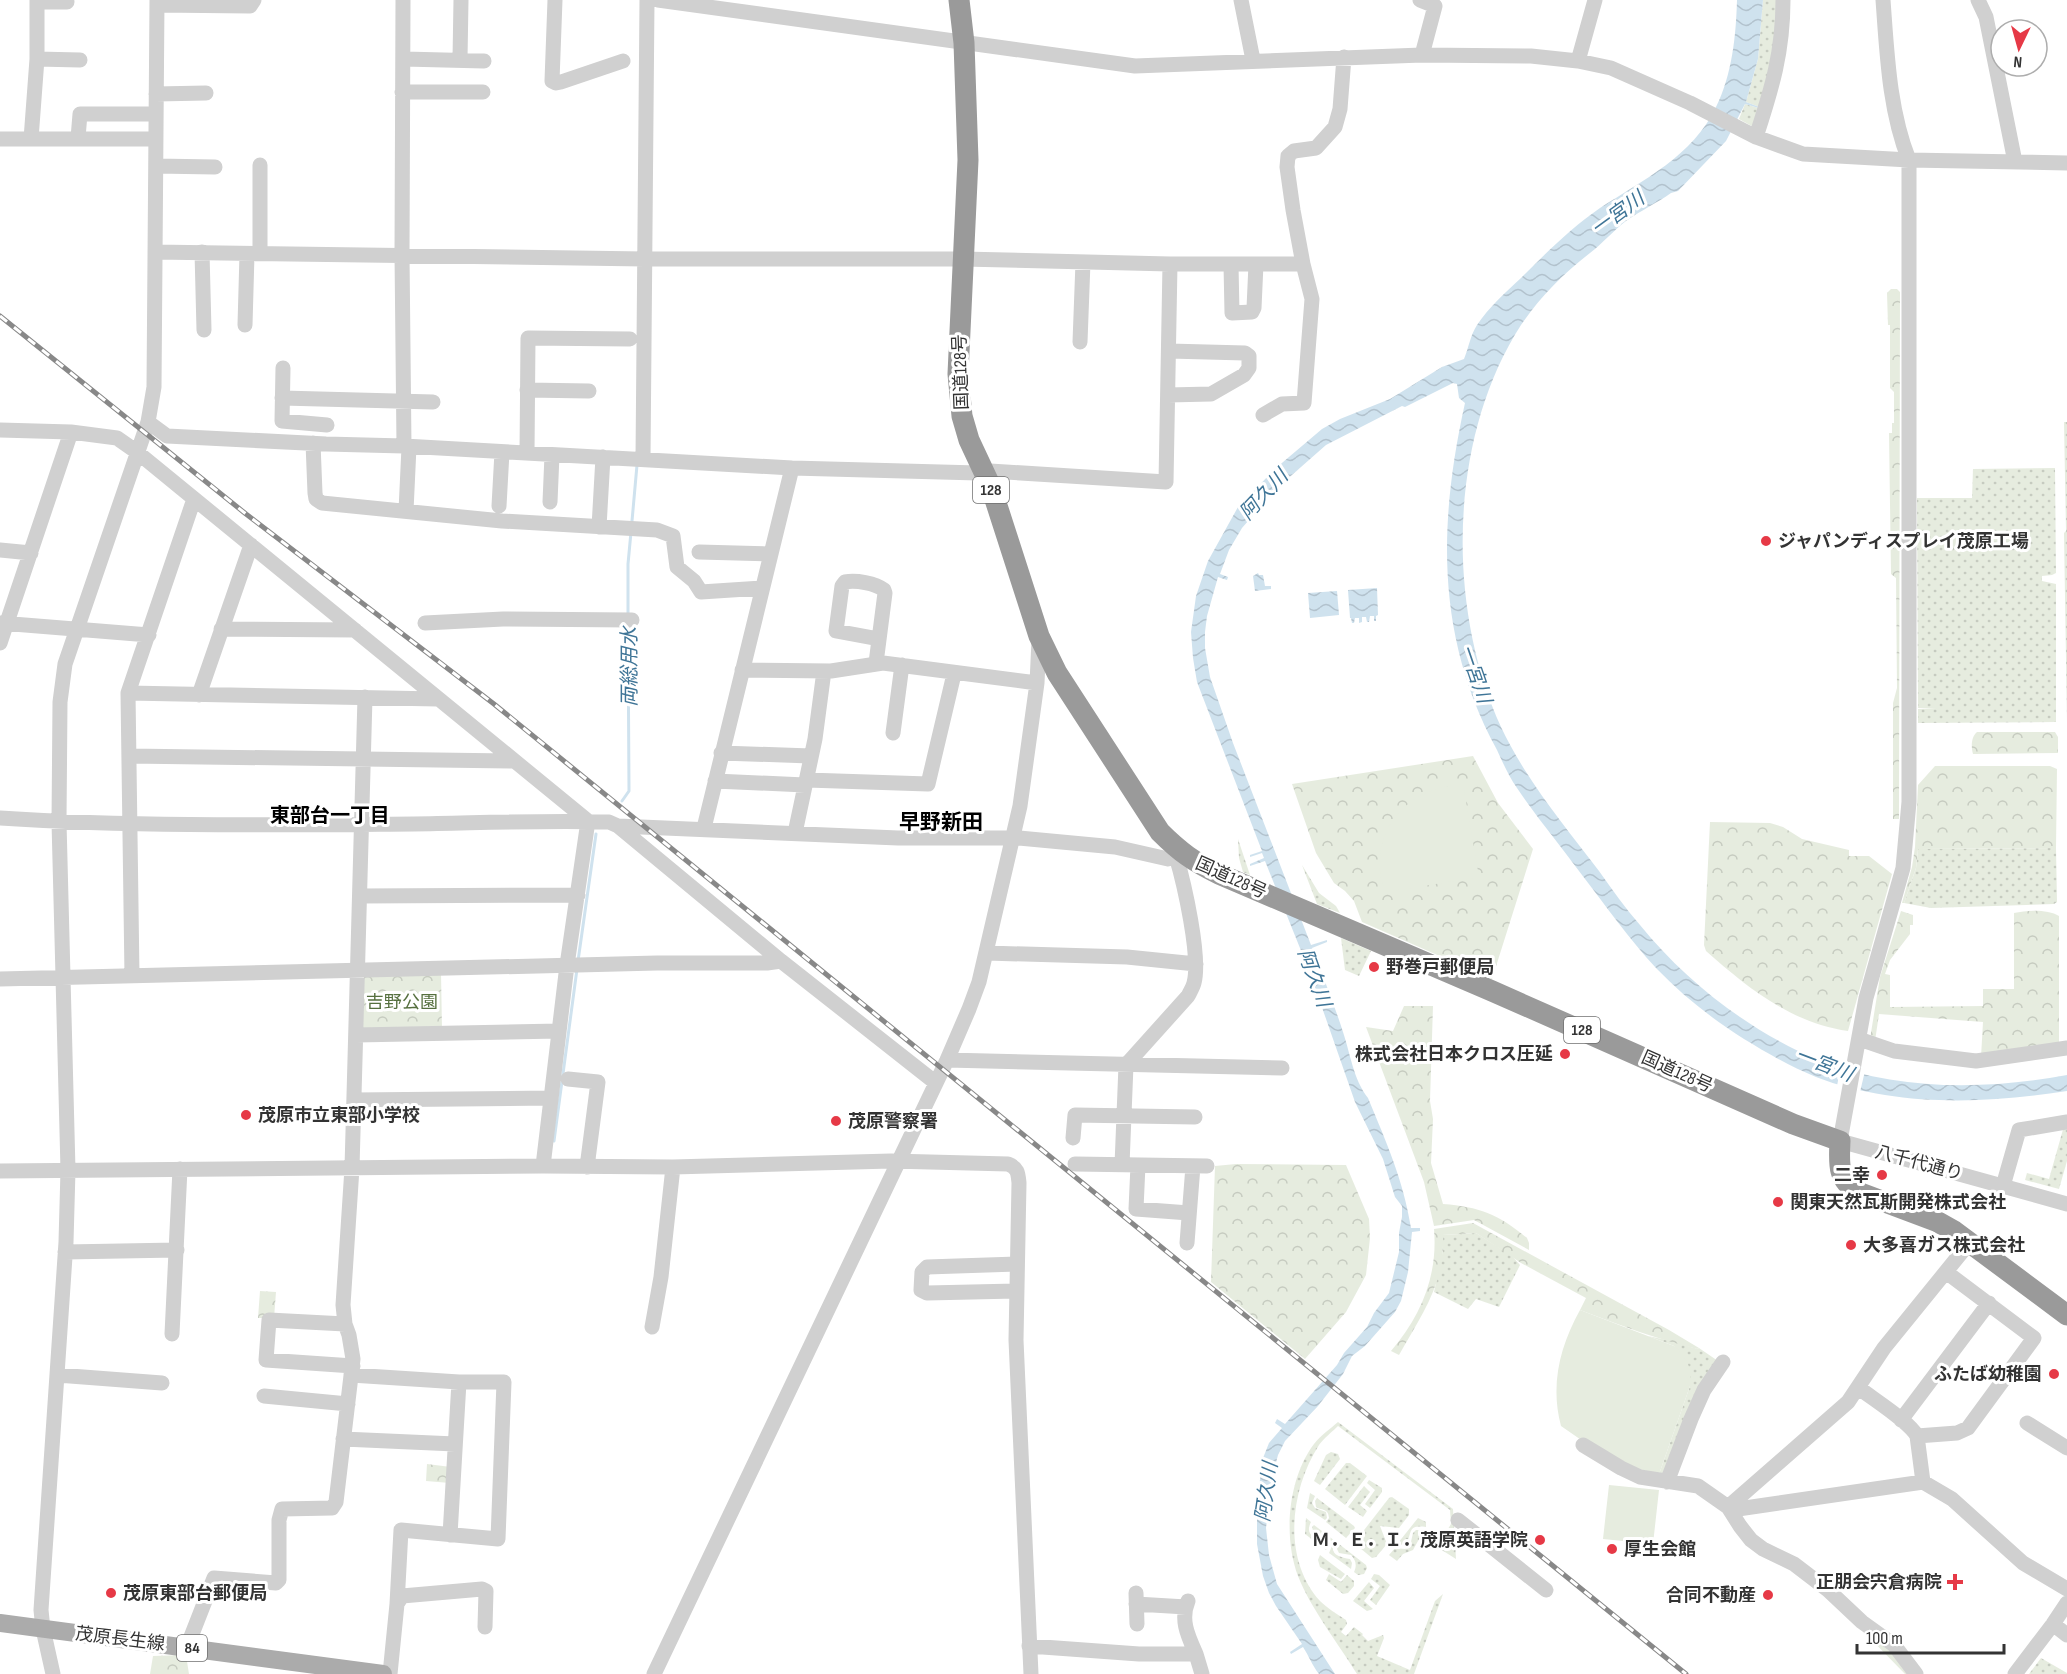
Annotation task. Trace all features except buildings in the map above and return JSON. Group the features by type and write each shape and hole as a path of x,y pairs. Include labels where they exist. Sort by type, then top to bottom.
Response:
{"highway":[{"name":"国道128号","path":"959,0 964,43 968,160 962,259 959,395 962,416 969,440 996,504 1040,636 1057,673 1160,832 1179,855 1195,863 1793,1124 1840,1141"},
{"path":"1840,1141 1840,1169 1847,1185 1858,1192 1938,1222 1970,1242 2067,1315"}],"main road":[{"name":"茂原長生線","path":"0,1623 380,1674"}],"street":[{"path":"53,1674 41,1610 65,1252 68,1170 59,822 61,682 75,629 148,422 154,387 157,2 250,6 254,0"},
{"path":"403,0 402,254 403,401 407,446 406,511"},
{"path":"460,59 461,0"},
{"path":"555,0 552,81 561,82 623,61"},
{"path":"643,459 647,0"},
{"path":"658,0 1135,66 1253,60 1498,54 1578,61 1611,68 1690,103 1755,136 1803,154 1909,160 2067,163"},
{"path":"1241,0 1253,60"},
{"path":"1420,0 1435,6 1422,55"},
{"path":"1578,61 1595,0"},
{"path":"1755,136 1776,74 1783,33 1783,0"},
{"path":"1840,1141 1866,998 1903,868 1907,837 1910,728 1909,160 1890,82 1882,0"},
{"path":"1978,0 1986,17 2015,162"},
{"path":"31,139 37,59 37,1 67,3"},
{"path":"1263,415 1282,404 1310,405 1312,299 1293,210 1287,167 1288,156 1294,151 1316,148 1335,127 1340,109 1344,57"},
{"path":"404,58 484,61"},
{"path":"37,59 80,60"},
{"path":"402,92 483,92"},
{"path":"156,94 206,93"},
{"path":"78,138 80,114 156,114"},
{"path":"0,139 156,139"},
{"path":"245,325 254,254 260,165"},
{"path":"156,166 215,166"},
{"path":"155,252 645,259 962,259 1231,265 1303,264"},
{"path":"202,252 204,330"},
{"path":"1080,342 1083,262"},
{"path":"148,422 167,436 407,446 792,468 984,472 1166,482 1170,264"},
{"path":"1231,265 1232,313 1252,312 1254,308 1256,264"},
{"path":"527,453 528,338 630,339"},
{"path":"1168,395 1211,394 1244,375 1249,368 1249,356 1245,353 1169,351"},
{"path":"283,368 282,421 327,425"},
{"path":"527,390 589,392"},
{"path":"282,398 433,402"},
{"path":"328,399 327,425 320,444 315,493 316,499 322,503 455,517 657,530 673,536 677,567 694,581 701,592 762,588"},
{"path":"0,430 71,432 117,438 251,544 588,821"},
{"path":"0,643 3,623 31,553 71,432"},
{"path":"499,506 502,452"},
{"path":"550,502 552,455"},
{"path":"598,526 603,457"},
{"path":"704,828 792,468"},
{"path":"132,976 128,693 194,499"},
{"path":"199,694 251,544"},
{"path":"0,550 31,553"},
{"path":"699,552 771,554"},
{"path":"425,623 504,619 629,620"},
{"path":"3,623 149,635"},
{"path":"221,629 355,630"},
{"path":"654,1674 947,1060 969,1009 987,953 1024,785 1040,636"},
{"path":"876,663 879,639"},
{"path":"742,670 824,671 876,663 1036,683"},
{"path":"893,733 902,665"},
{"path":"795,833 811,756 824,671"},
{"path":"715,781 928,784 954,674"},
{"path":"128,693 438,699"},
{"path":"188,1647 214,1578 276,1583 279,1580 279,1520 282,1509 332,1508 336,1502 352,1370 349,1335 343,1305 352,1168 365,697"},
{"path":"721,753 811,756"},
{"path":"129,756 514,761"},
{"path":"0,818 131,823 609,822 618,826 781,961 936,1083"},
{"path":"543,1166 567,965 588,821"},
{"path":"618,826 898,838 1013,838 1115,847 1168,859 1179,855 1196,964 1194,984 1188,996 1126,1065 1122,1165"},
{"path":"360,896 578,895"},
{"path":"987,953 1127,957 1196,964"},
{"path":"0,979 781,961"},
{"path":"356,1035 559,1031"},
{"path":"1858,1042 1894,1052 1976,1061 2067,1048"},
{"path":"947,1060 1282,1068"},
{"path":"568,1079 598,1082 586,1167"},
{"path":"354,1100 550,1098"},
{"path":"1073,1138 1075,1115 1195,1117"},
{"path":"2003,1186 2019,1130 2067,1122"},
{"name":"八千代通り","path":"1840,1141 2067,1204"},
{"path":"0,1171 673,1167 898,1161 1014,1166 1018,1172 1016,1291 1018,1430 1031,1674"},
{"path":"1075,1164 1200,1166 1189,1213 1187,1243"},
{"path":"1138,1165 1136,1209 1189,1213"},
{"path":"652,1327 662,1267 673,1167"},
{"path":"172,1334 180,1169"},
{"path":"1728,1507 1848,1402 1884,1348 1970,1242"},
{"path":"65,1252 177,1250"},
{"path":"1016,1291 927,1293 921,1290 922,1272 927,1268 1017,1264"},
{"path":"1917,1436 1957,1433 1968,1428 2034,1338 1946,1272"},
{"path":"1901,1420 1989,1303"},
{"path":"345,1324 269,1320 266,1360 459,1382 504,1382 498,1539 401,1530 397,1604 380,1674"},
{"path":"1667,1482 1695,1409 1704,1390 1723,1362"},
{"path":"57,1375 162,1383"},
{"path":"450,1535 459,1382"},
{"path":"1859,1388 1916,1432 1923,1482"},
{"path":"264,1396 348,1404"},
{"path":"2027,1423 2067,1448"},
{"path":"343,1439 456,1444"},
{"path":"1583,1445 1640,1477 1698,1486 1728,1507 1751,1540 1763,1549 1794,1564 1828,1590 1862,1622 1894,1645 1916,1674"},
{"path":"1728,1507 1738,1509 1923,1482 1952,1499 2023,1563 2067,1589"},
{"path":"1458,1520 1546,1590"},
{"path":"397,1604 402,1596 482,1588 486,1591 485,1627"},
{"path":"1137,1624 1136,1598 1187,1604 1186,1631 1202,1674"},
{"path":"2015,1674 2067,1603"},
{"path":"2053,1624 2067,1635"},
{"path":"1029,1646 1138,1654 1196,1654"}],"green space":[{"path":"1763,0 1779,0 1780,14 1762,108 1746,102 1758,59"},
{"path":"1745,104 1762,109 1757,129 1739,119"},
{"path":"1891,289 1897,289 1900,292 1899,819 1893,819 1893,703 1897,688 1896,578 1891,574 1889,433 1892,433 1892,423 1894,423 1894,392 1890,388 1890,325 1888,325 1887,293"},
{"path":"2064,422 2067,422 2067,722 2064,533 2066,531"},
{"path":"2055,468 2056,573 2042,576 2042,581 2056,584 2056,722 1918,723 1918,709 1936,709 1918,708 1917,498 1972,498 1973,469"},
{"path":"1977,732 2055,732 2058,737 2058,753 1973,754 1972,742"},
{"path":"1473,756 1498,803 1533,849 1492,979 1362,922 1354,901 1334,883 1316,853 1292,784"},
{"path":"1935,766 2050,766 2057,769 2056,848 1918,849 1916,868 1904,903 1902,903 1915,847 1918,785"},
{"path":"1463,784 1479,877 1386,892 1380,874 1380,856 1383,840 1397,815 1419,796 1433,790"},
{"path":"1710,822 1770,823 1783,827 1802,839 1849,850 1849,856 1869,856 1892,874 1848,1031 1808,1020 1771,1002 1706,951 1704,945"},
{"path":"1238,839 1250,875 1243,872 1239,858"},
{"path":"2056,848 2057,902 2054,904 1931,908 1904,903 1916,868 1918,849"},
{"path":"1302,865 1319,893 1336,906 1340,913 1317,904"},
{"path":"1901,911 1913,915 1913,925 1910,925 1910,934 1890,960 1885,974 1890,975 1890,1007 1983,1006 1983,989 2014,989 2014,913 2037,911 2059,916 2059,1045 1981,1057 1983,1022 1879,1014 1875,1041 1870,1039 1880,977"},
{"path":"1341,938 1371,951 1359,976 1345,970"},
{"name":"吉野公園","path":"441,973 442,1029 362,1030 364,975"},
{"path":"1404,1006 1433,1006 1431,1163 1443,1204 1468,1207 1497,1217 1527,1238 1529,1250 1474,1220 1434,1226 1424,1182 1366,1027 1393,1031"},
{"path":"2067,1125 2067,1161 2059,1189 2025,1180 2027,1173 2049,1179 2064,1126"},
{"path":"1236,1164 1346,1165 1369,1219 1370,1238 1366,1275 1346,1312 1305,1359 1211,1282 1215,1166"},
{"path":"1473,1223 1699,1348 1653,1336 1580,1310 1586,1298 1521,1263 1476,1233 1443,1235 1440,1269 1424,1312 1399,1355 1391,1351 1411,1324 1425,1294 1433,1263 1434,1229"},
{"path":"1476,1233 1512,1256 1520,1265 1499,1307 1476,1299 1468,1309 1434,1292 1443,1250 1443,1235"},
{"path":"260,1291 276,1292 274,1318 258,1318"},
{"path":"1580,1310 1674,1346 1688,1364 1690,1386 1658,1477 1600,1453 1561,1426 1557,1396 1559,1366 1567,1338"},
{"path":"1648,1336 1699,1348 1718,1361 1666,1470 1658,1477 1690,1386 1674,1346"},
{"path":"1338,1422 1453,1509 1456,1559 1437,1547 1451,1524 1450,1510 1338,1426 1321,1442 1309,1463 1297,1503 1294,1524 1295,1545 1308,1584 1320,1601 1346,1620 1347,1624 1341,1632 1346,1636 1354,1627 1368,1641 1383,1635 1377,1656 1410,1670 1435,1601 1443,1594 1414,1674 1357,1674 1310,1601 1293,1561 1291,1508 1298,1473 1314,1444"},
{"path":"1331,1452 1338,1454 1340,1459 1320,1485 1314,1481 1326,1455"},
{"path":"1346,1463 1350,1463 1367,1476 1345,1505 1325,1489"},
{"path":"427,1464 451,1467 450,1483 426,1481"},
{"path":"1369,1480 1382,1488 1382,1492 1370,1508 1365,1504 1375,1490 1367,1483"},
{"path":"1609,1485 1659,1490 1653,1544 1603,1539"},
{"path":"1364,1486 1370,1492 1360,1505 1367,1511 1363,1517 1348,1507"},
{"path":"1310,1493 1315,1496 1312,1503 1315,1508 1326,1512 1325,1520 1307,1508"},
{"path":"1392,1497 1409,1509 1409,1515 1399,1528 1380,1526 1387,1544 1376,1557 1372,1558 1354,1543"},
{"path":"1317,1498 1354,1526 1355,1528 1346,1538 1326,1522 1328,1515 1326,1511 1316,1507"},
{"path":"1306,1518 1311,1522 1309,1530 1312,1536 1326,1541 1328,1546 1326,1550 1305,1534"},
{"path":"1418,1518 1426,1522 1426,1527 1414,1528 1407,1543 1399,1545 1398,1543"},
{"path":"1314,1525 1335,1541 1334,1552 1350,1559 1351,1569 1329,1553 1331,1541 1314,1534 1312,1527"},
{"path":"1416,1530 1423,1532 1413,1550 1403,1554 1397,1561 1389,1555 1395,1548 1405,1549 1410,1546"},
{"path":"1339,1544 1366,1565 1364,1574 1358,1575 1354,1572 1356,1565 1354,1559 1351,1555 1339,1553 1337,1549"},
{"path":"1320,1555 1345,1574 1341,1579 1320,1567 1318,1560"},
{"path":"1329,1574 1341,1582 1347,1575 1354,1581 1354,1586 1348,1593 1343,1594 1326,1580"},
{"path":"1374,1574 1379,1575 1390,1585 1376,1605 1370,1600 1380,1586 1371,1579"},
{"path":"1369,1582 1374,1588 1364,1601 1373,1609 1367,1611 1353,1601"},
{"path":"1820,1587 1869,1628 1912,1674 1905,1674"},
{"path":"186,1655 189,1674 150,1674 153,1656"},
{"path":"2041,1658 2067,1673 2067,1674 2029,1674"}],"water":[{"name":"一宮川","path":"1737,0 1763,0 1758,59 1746,102 1762,109 1745,104 1726,141 1678,191 1626,221 1562,277 1544,295 1521,325 1497,370 1479,419 1468,470 1463,523 1464,577 1471,629 1483,680 1501,727 1522,765 1546,802 1634,919 1678,967 1746,1021 1770,1036 1821,1061 1881,1078 1912,1083 1974,1085 2067,1075 2067,1091 2005,1099 1940,1100 1877,1094 1846,1087 1816,1077 1770,1055 1720,1023 1687,997 1636,946 1514,784 1477,708 1462,666 1453,623 1448,580 1447,537 1450,493 1465,403 1459,398 1457,384 1453,383 1405,407 1402,406 1326,445 1276,489 1242,528 1229,550 1220,574 1228,577 1227,580 1218,577 1205,632 1210,677 1233,743 1311,945 1327,940 1312,948 1340,1022 1356,1075 1394,1162 1404,1193 1411,1228 1420,1228 1420,1231 1412,1232 1408,1272 1401,1301 1395,1312 1365,1346 1352,1356 1343,1374 1318,1406 1285,1441 1278,1455 1272,1478 1266,1528 1269,1555 1277,1584 1335,1674 1319,1674 1303,1647 1291,1654 1290,1652 1302,1644 1276,1606 1263,1576 1257,1544 1257,1501 1263,1458 1269,1443 1282,1428 1275,1423 1277,1419 1285,1424 1337,1365 1344,1353 1367,1327 1389,1293 1399,1252 1402,1206 1395,1197 1383,1159 1355,1102 1310,973 1265,861 1250,866 1264,858 1262,853 1250,857 1250,855 1262,851 1197,682 1191,632 1196,596 1208,561 1238,507 1276,468 1322,429 1340,419 1390,399 1442,367 1464,359 1473,333 1482,318 1549,250 1600,208 1666,165 1694,140 1716,107 1726,82 1734,41"},
{"path":"1258,573 1263,575 1265,586 1271,586 1271,589 1255,591 1253,576"},
{"path":"1377,588 1378,615 1376,621 1374,621 1374,616 1370,616 1369,622 1366,617 1362,617 1362,622 1359,623 1359,618 1355,618 1352,623 1348,590"},
{"path":"1337,591 1339,615 1310,618 1308,593"}],"pier":[{"path":"1841,1064 1865,1071 1860,1092 1837,1086"}],"waterway":[{"name":"両総用水","path":"632,521 637,465"},
{"name":"両総用水","path":"628,615 628,564 631,532"},
{"name":"両総用水","path":"622,801 629,791 628,625"},
{"name":"両総用水","path":"578,961 596,834"},
{"name":"両総用水","path":"554,1141 577,969"}],"railway":[{"path":"0,316 246,514 494,704 1686,1674"}],"place":[{"name":"ジャパンディスプレイ茂原工場","path":"1766,541"},
{"name":"野巻戸郵便局","path":"1374,967"},
{"name":"株式会社日本クロス圧延","path":"1565,1054"},
{"name":"茂原市立東部小学校","path":"246,1115"},
{"name":"茂原警察署","path":"836,1121"},
{"name":"二幸","path":"1882,1175"},
{"name":"関東天然瓦斯開発株式会社","path":"1778,1202"},
{"name":"大多喜ガス株式会社","path":"1851,1245"},
{"name":"ふたば幼稚園","path":"2054,1374"},
{"name":"Ｍ．Ｅ．Ｉ．茂原英語学院","path":"1540,1540"},
{"name":"厚生会館","path":"1612,1549"},
{"name":"正朋会宍倉病院","path":"1955,1582"},
{"name":"茂原東部台郵便局","path":"111,1593"},
{"name":"合同不動産","path":"1768,1595"}],"district":[{"name":"東部台一丁目","path":"330,816"},
{"name":"早野新田","path":"941,822"}],"water label":[{"name":"阿久川","path":"1264,495"},
{"name":"阿久川","path":"1314,978"},
{"name":"阿久川","path":"1267,1492"}]}
